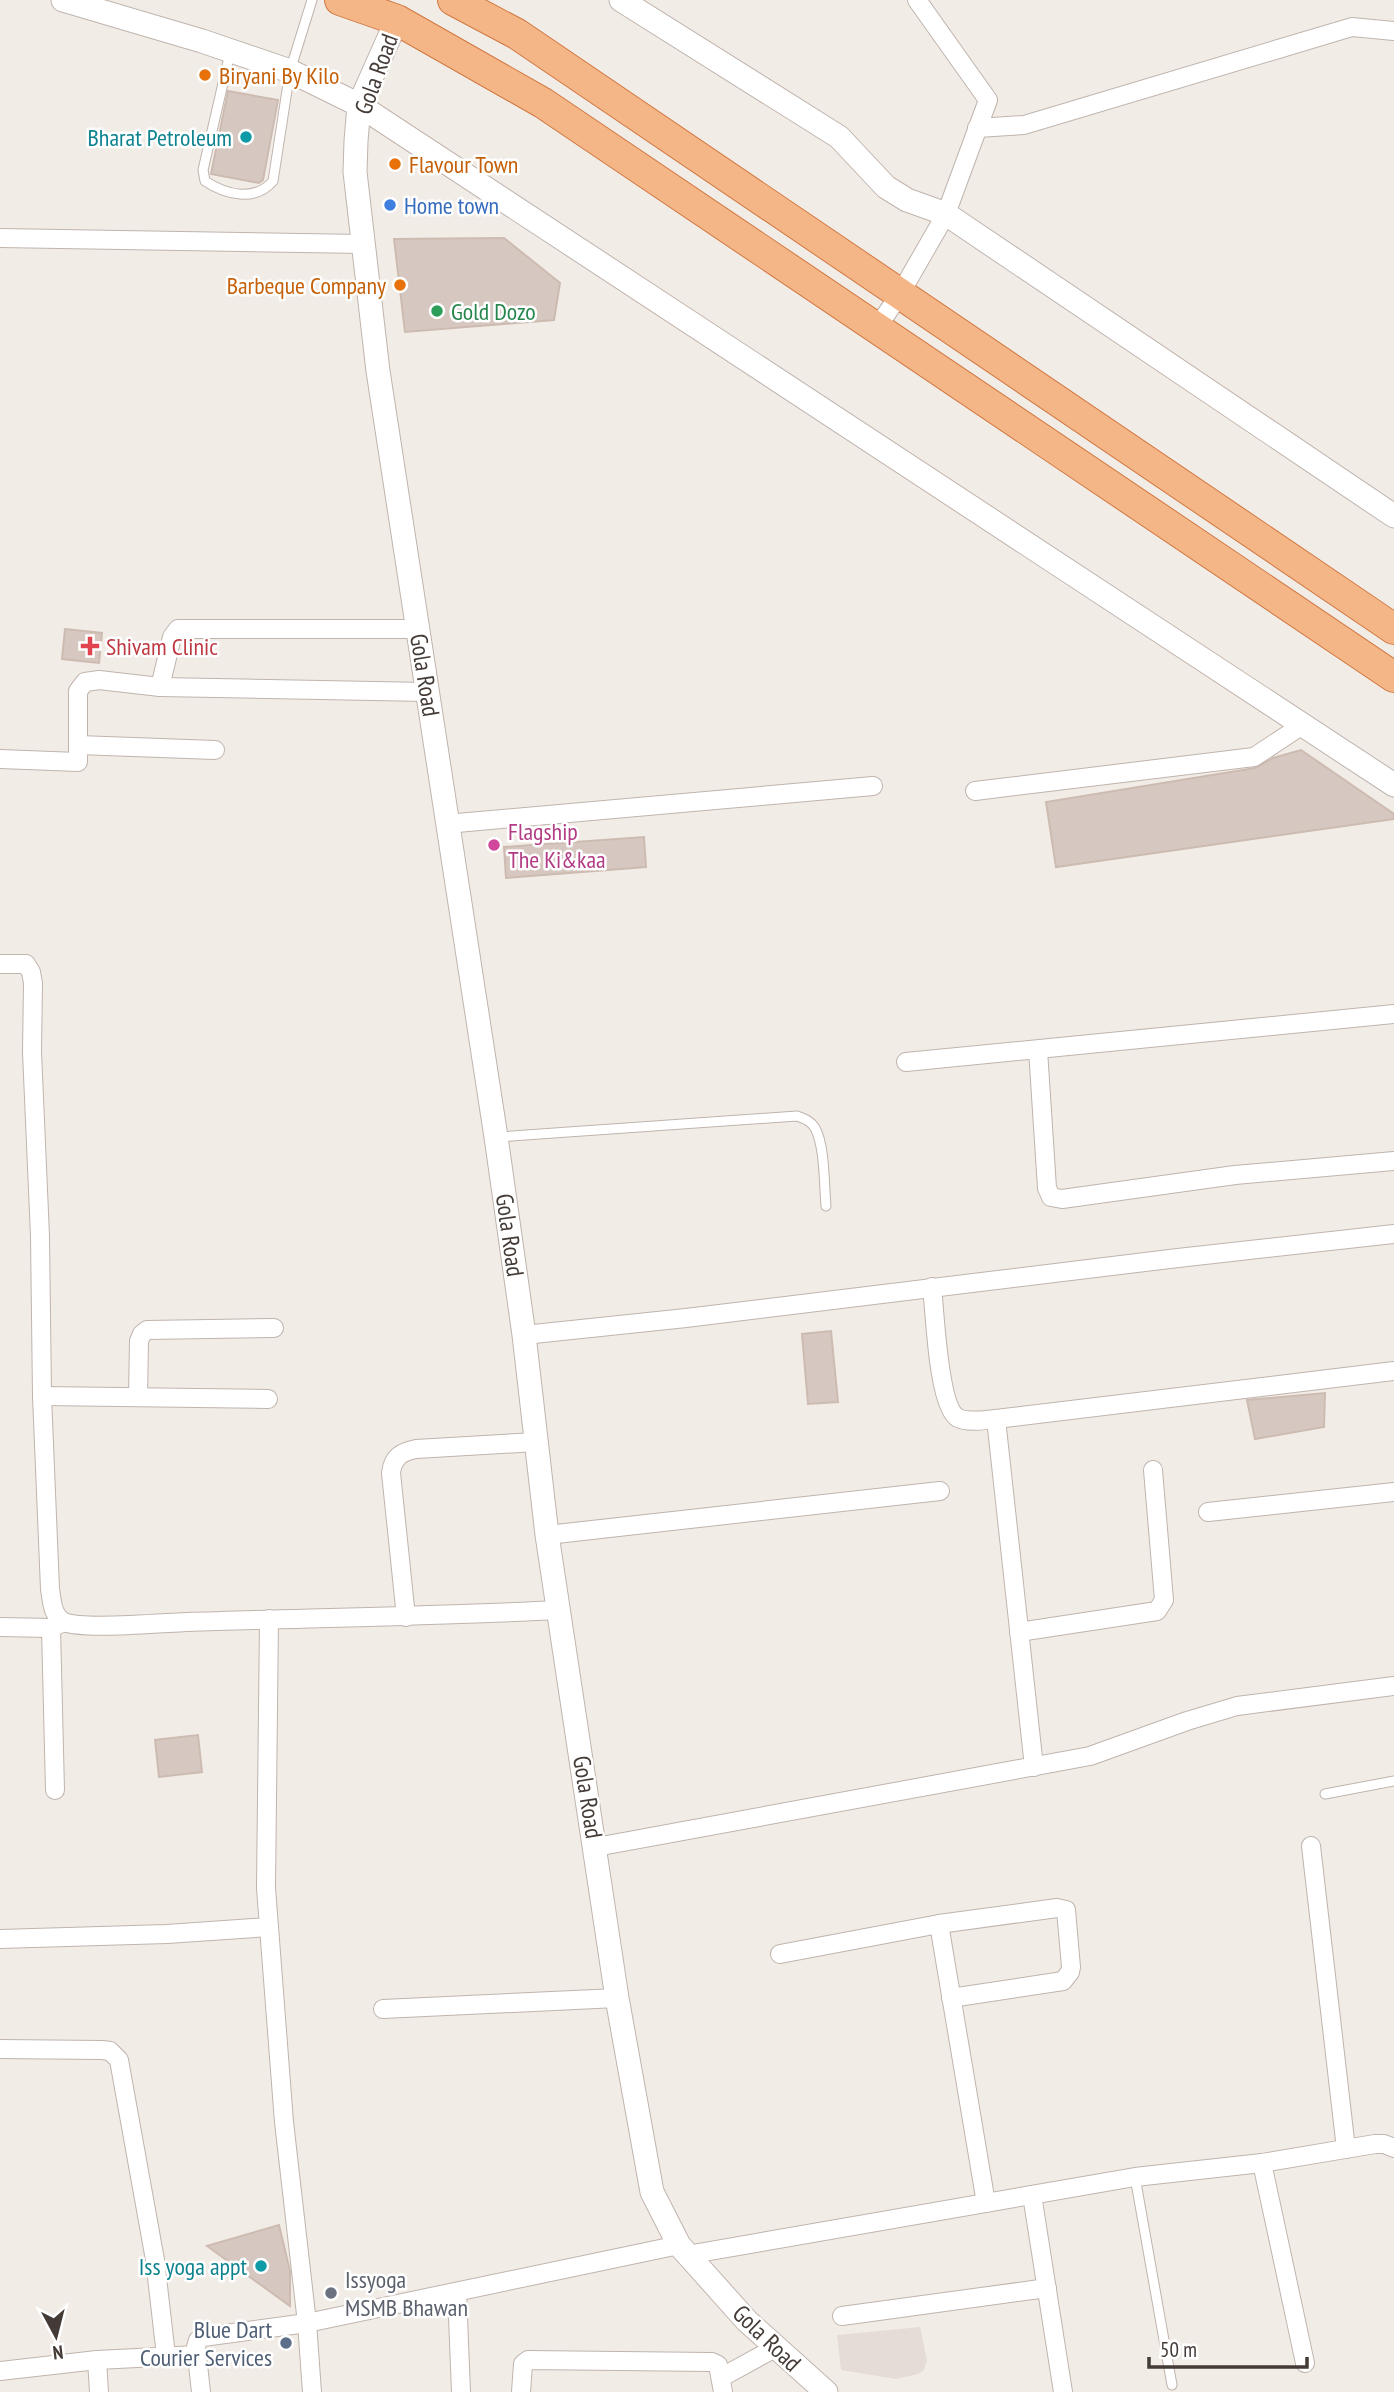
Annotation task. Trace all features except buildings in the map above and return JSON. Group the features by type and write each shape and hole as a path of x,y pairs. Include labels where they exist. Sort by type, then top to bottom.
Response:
{"highway":[{"path":"340,0 397,20 543,103 1394,677"},
{"path":"453,0 517,34 1394,629"}],"street":[{"path":"63,0 290,71 359,105 1394,785"},
{"path":"621,0 839,137 886,187 907,200 946,214 1394,516"},
{"path":"876,329 900,294 946,214 988,100 917,0"},
{"name":"Gola Road","path":"397,20 359,105 355,172 363,244 380,384 496,1137 524,1335 547,1535 617,1998 653,2192 664,2219 683,2250 747,2321 826,2392"},
{"path":"977,128 1024,125 1352,27 1394,31"},
{"path":"0,239 363,244"},
{"path":"160,687 172,637 178,629 418,629"},
{"path":"0,759 78,762 78,691 85,682 99,680 160,687 427,692"},
{"path":"975,791 1254,757 1304,724"},
{"path":"78,745 215,750"},
{"path":"446,824 873,786"},
{"path":"0,964 26,964 33,983 32,1052 40,1236 42,1396 50,1589 58,1625 55,1790"},
{"path":"906,1062 1394,1014"},
{"path":"1038,1050 1047,1188 1051,1197 1062,1199 1235,1175 1394,1161"},
{"path":"524,1335 698,1317 1394,1234"},
{"path":"932,1287 943,1389 950,1411 964,1420 996,1419 1394,1371"},
{"path":"138,1397 139,1341 147,1330 274,1328"},
{"path":"42,1396 268,1399"},
{"path":"996,1419 1034,1767"},
{"path":"406,1617 391,1473 392,1463 397,1456 404,1451 416,1449 536,1442"},
{"path":"1019,1632 1157,1611 1164,1600 1153,1470"},
{"path":"547,1535 940,1492"},
{"path":"1208,1512 1394,1492"},
{"path":"0,1626 406,1617 559,1610"},
{"path":"269,1619 266,1888 284,2122 307,2323 312,2392"},
{"path":"596,1847 1034,1767 1114,1749 1187,1721 1237,1706 1394,1686"},
{"path":"1311,1846 1346,2149"},
{"path":"780,1954 939,1924 1057,1908 1066,1910 1070,1972 1063,1981 951,1998"},
{"path":"939,1924 986,2203"},
{"path":"0,1939 167,1934 269,1927"},
{"path":"383,2009 617,1998"},
{"path":"0,2049 102,2050 110,2051 119,2060 155,2260 166,2356"},
{"path":"201,2392 197,2355 198,2340 203,2337 307,2323 683,2250 1135,2177 1262,2163 1384,2144 1394,2148"},
{"path":"1262,2163 1305,2363"},
{"path":"1032,2195 1063,2392"},
{"path":"842,2316 1047,2288"},
{"path":"457,2292 461,2392"},
{"path":"521,2392 523,2364 528,2360 712,2362 718,2365 722,2385 775,2348"},
{"path":"0,2371 97,2360 197,2355"},
{"path":"97,2360 99,2392"}],"lane":[{"path":"230,51 203,170 205,181 219,191 247,195 263,192 273,181 290,71 312,0"},
{"path":"496,1137 797,1116 807,1119 814,1126 819,1138 826,1206"},
{"path":"1325,1794 1394,1781"},
{"path":"1135,2177 1171,2385"}],"shaded area":[{"path":"920,2327 927,2360 924,2370 918,2374 896,2379 841,2370 837,2335"}],"place":[{"name":"Biryani By Kilo","path":"205,75"},
{"name":"Bharat Petroleum","path":"246,137"},
{"name":"Flavour Town","path":"395,164"},
{"name":"Home town","path":"390,205"},
{"name":"Barbeque Company","path":"400,285"},
{"name":"Gold Dozo","path":"437,311"},
{"name":"Shivam Clinic","path":"90,646"},
{"name":"Flagship The Ki&kaa","path":"494,845"},
{"name":"Iss yoga appt","path":"261,2266"},
{"name":"Issyoga MSMB Bhawan","path":"331,2293"},
{"name":"Blue Dart Courier Services","path":"286,2343"}]}
